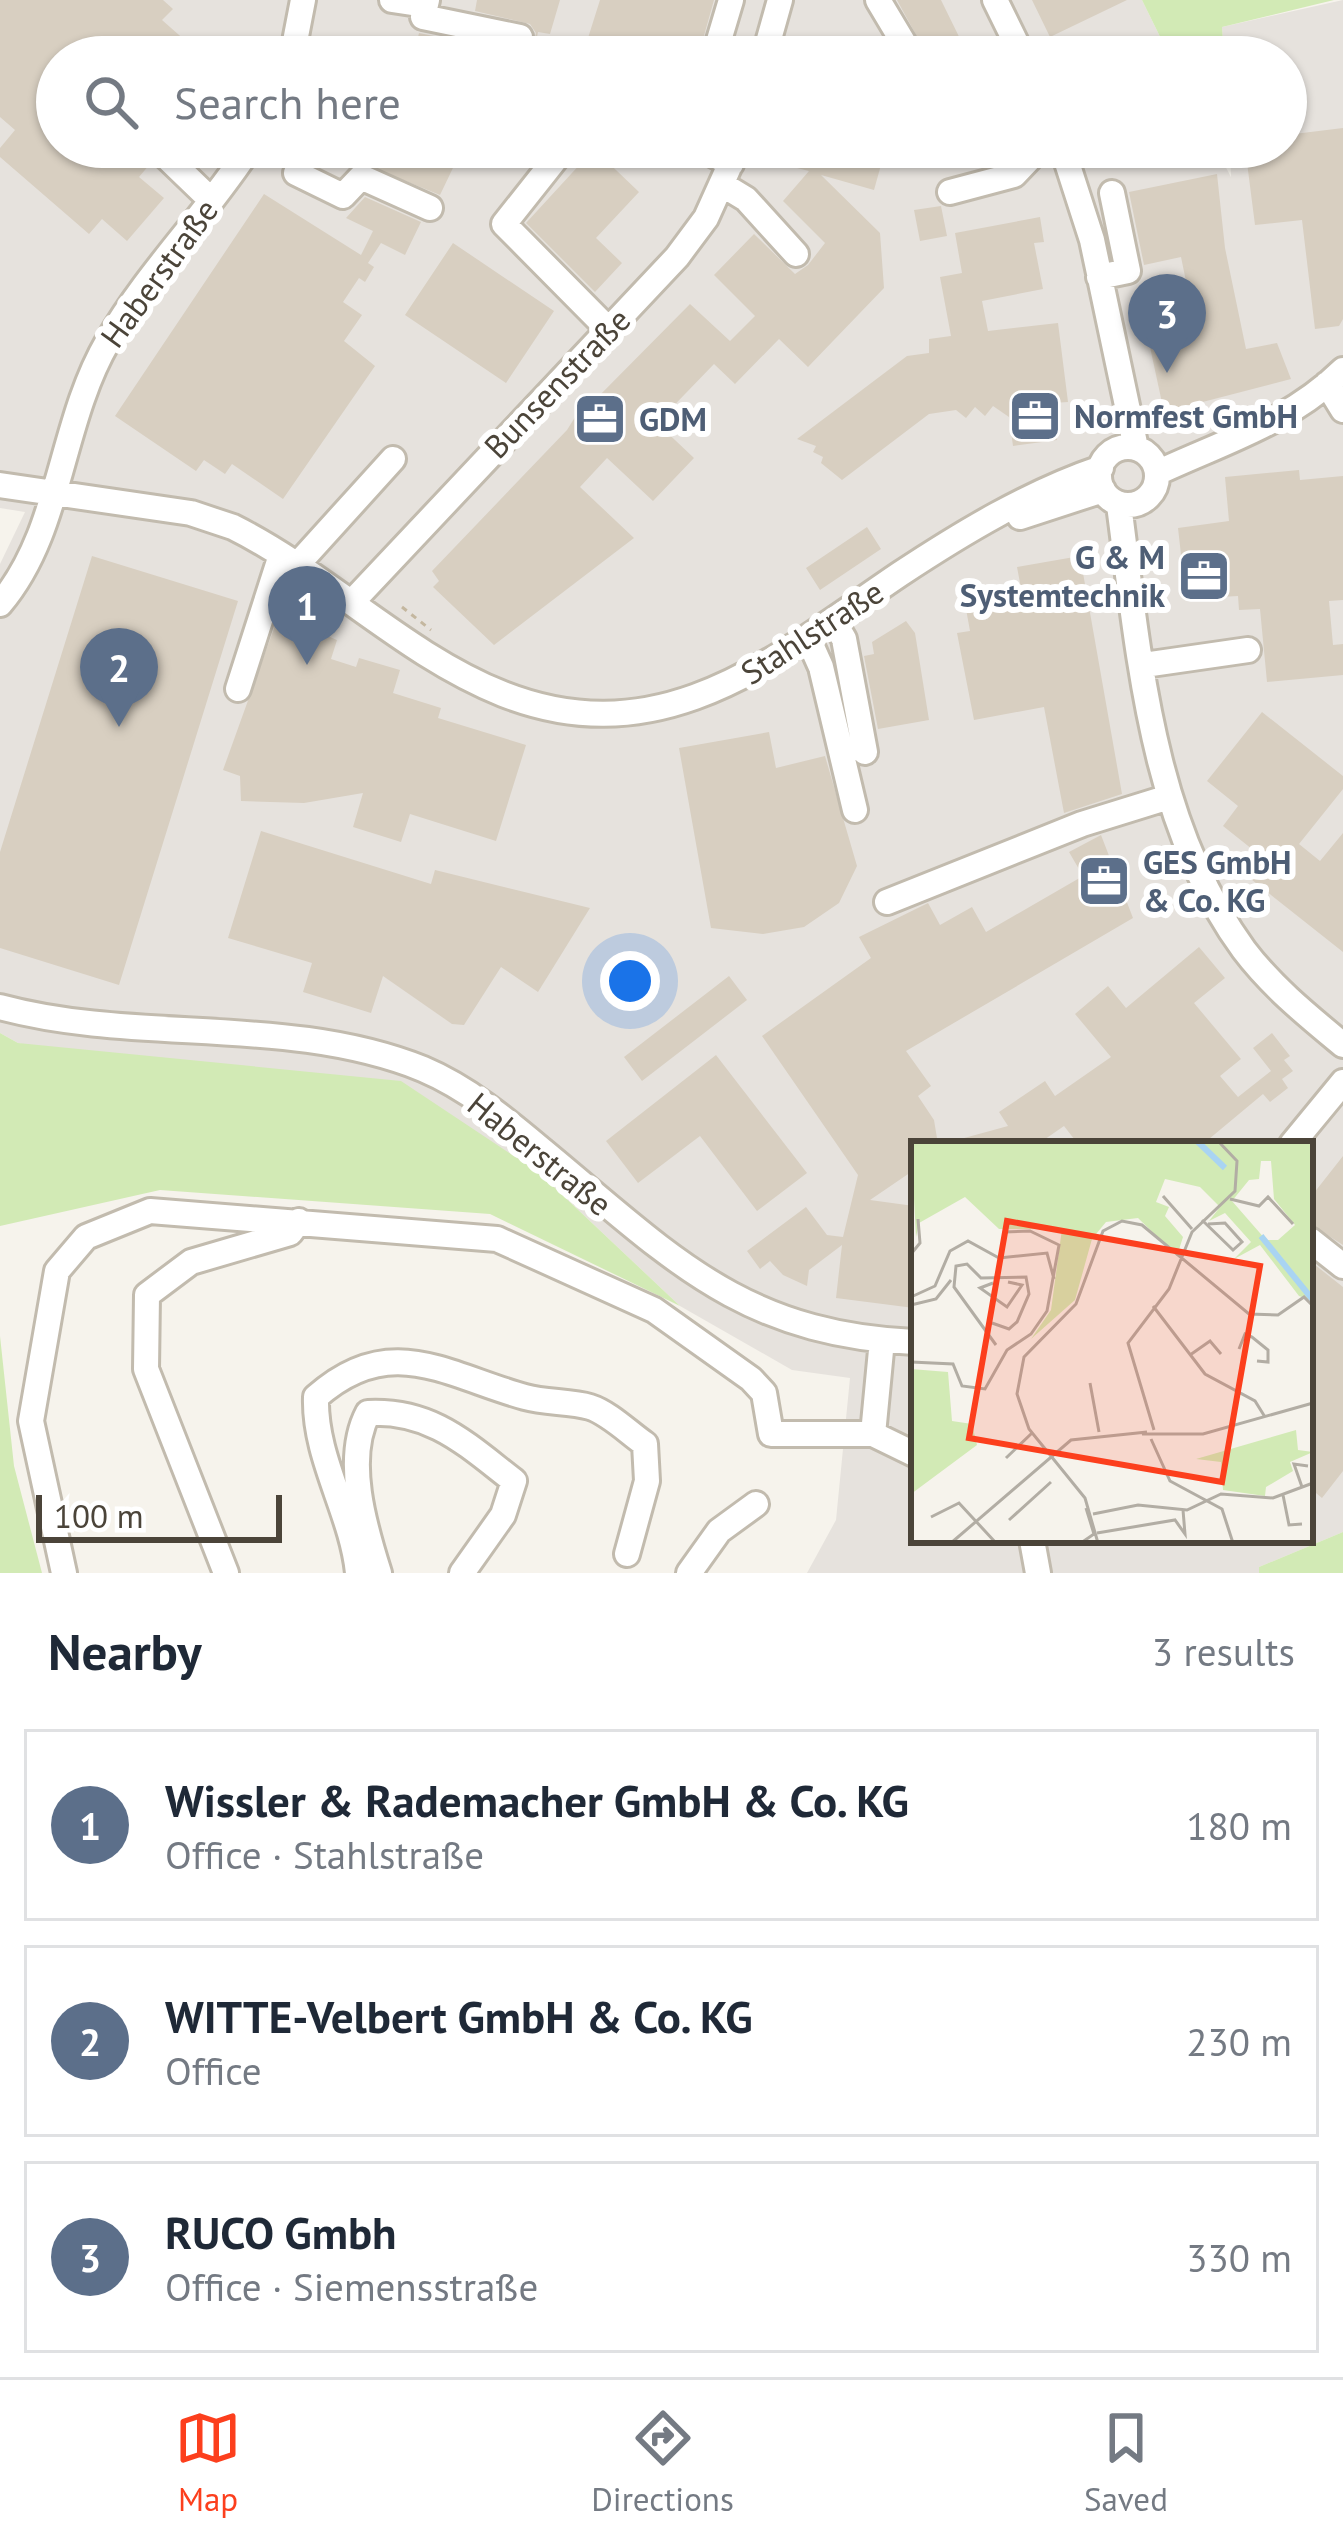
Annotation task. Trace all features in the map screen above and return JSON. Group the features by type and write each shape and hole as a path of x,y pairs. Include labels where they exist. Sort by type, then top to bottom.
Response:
{"street":[{"path":"296,36 303,0"},
{"path":"392,0 426,3 423,16 515,36"},
{"path":"720,36 730,0"},
{"path":"770,36 780,0"},
{"path":"878,0 899,36"},
{"path":"995,0 1013,36"},
{"path":"178,168 211,200"},
{"name":"Haberstraße","path":"0,604 37,545 68,433 108,341 235,168"},
{"path":"298,168 296,173 343,196 361,177 430,208"},
{"path":"548,168 504,224 608,329"},
{"name":"Bunsenstraße","path":"352,602 677,257 729,168"},
{"path":"731,168 746,199 796,254"},
{"path":"950,192 1014,175 1021,168"},
{"path":"1065,168 1099,277 1127,474 1142,654 1169,796 1231,931 1287,998 1343,1046"},
{"path":"1099,277 1128,271 1112,193"},
{"path":"1335,378 1343,410"},
{"name":"Stahlstraße","path":"0,485 191,513 233,527 464,677 529,702 576,711 628,712 711,694 1051,487 1127,474 1237,442 1296,408 1335,378"},
{"path":"238,689 289,560 393,459"},
{"path":"833,620 844,639 865,752"},
{"path":"808,638 821,667 855,810"},
{"path":"1142,654 1248,650"},
{"path":"887,902 1082,824 1169,796"},
{"name":"Haberstraße","path":"0,1007 61,1019 333,1044 423,1069 492,1109 652,1246 721,1290 797,1324 911,1342"},
{"path":"1294,1141 1343,1082"},
{"path":"64,1573 31,1421 57,1271 86,1237 150,1211 497,1239 674,1324 764,1393 771,1434 873,1434 911,1453"},
{"path":"226,1573 146,1369 147,1295 191,1262 290,1233 299,1221"},
{"path":"1313,1242 1343,1266"},
{"path":"873,1434 882,1340"},
{"path":"379,1573 315,1424 316,1397 346,1370 410,1363 459,1370 526,1397 594,1408 645,1444 647,1480 627,1554"},
{"path":"358,1573 361,1539 355,1437 368,1413 406,1412 454,1435 514,1481 503,1515 462,1573"},
{"path":"689,1573 719,1531 756,1504"},
{"path":"1033,1543 1038,1573"}],"path":[{"path":"402,607 431,629"}],"shaded area":[{"path":"0,0 1142,0 1160,36 36,36 36,168 1226,168 1231,177 1231,168 1307,168 1307,36 1223,36 1222,27 1343,0 1343,1532 1259,1567 1259,1573 807,1573 836,1520 850,1378 792,1370 680,1306 538,1172 18,1043 0,1033 0,564 25,512 0,508"}],"green space":[{"path":"1142,0 1334,0 1222,27 1223,36 1160,36"},
{"path":"0,1033 18,1043 401,1081 538,1172 680,1306 490,1214 160,1190 0,1226"},
{"path":"0,1336 14,1466 42,1573 0,1573"},
{"path":"1343,1532 1343,1573 1259,1573 1259,1567"}],"building":[{"path":"0,0 163,0 173,9 162,20 180,36 36,36 36,168 147,168 139,177 164,198 127,241 102,219 89,234 0,157 0,148 15,130 0,117"},
{"path":"477,0 560,0 550,34 538,32 537,36 530,24 475,11"},
{"path":"600,0 714,0 704,36 589,36"},
{"path":"897,0 941,0 959,36 917,36"},
{"path":"1032,0 1127,0 1052,36"},
{"path":"1343,128 1343,319 1339,326 1315,329 1302,220 1255,225 1248,168 1307,168 1307,132"},
{"path":"374,168 453,168 440,195"},
{"path":"577,168 614,168 639,192 596,238 622,263 595,292 526,223"},
{"path":"797,168 880,168 874,190 821,175 880,233 884,288 808,367 779,339 735,384 714,364 657,423 694,458 653,501 607,458 580,487 634,538 494,645 433,587 439,581 432,571 567,430 587,398 592,403 690,304 730,341 755,316 714,275 754,234 795,274 808,265 825,243 783,201 809,171"},
{"path":"1217,174 1225,248 1246,349 1277,343 1291,379 1164,412 1139,296 1187,286 1181,257 1144,265 1129,192"},
{"path":"264,194 361,255 373,231 346,218 365,197 421,222 405,255 381,243 368,263 374,267 365,282 359,278 343,302 362,315 344,341 375,366 283,499 232,464 225,474 204,460 196,471 115,416"},
{"path":"941,206 947,236 920,241 914,210"},
{"path":"1040,217 1044,242 1034,243 1043,289 982,301 988,331 1058,323 1068,402 1053,403 1057,440 1013,446 1009,417 993,406 985,416 975,407 966,418 956,410 929,414 842,480 821,463 823,457 813,452 816,446 797,439 907,356 929,353 929,339 951,336 940,277 962,273 955,233"},
{"path":"453,243 554,311 506,383 405,315"},
{"path":"1299,470 1300,480 1343,476 1343,600 1329,601 1333,645 1343,644 1343,675 1267,682 1260,609 1239,610 1238,596 1186,599 1178,528 1229,521 1225,477"},
{"path":"867,527 881,549 820,590 806,568"},
{"path":"92,556 238,601 119,985 0,948 0,852"},
{"path":"1080,556 1122,794 1064,813 1044,707 974,720 957,633 970,631 966,609 1023,599 1017,567"},
{"path":"282,606 297,615 295,622 337,640 331,659 356,667 359,658 400,670 393,693 441,708 438,718 526,745 496,841 410,814 401,842 353,827 363,793 304,803 241,801 240,776 223,770"},
{"path":"906,621 915,633 929,720 878,729 864,656 874,654 872,642"},
{"path":"1262,712 1343,776 1343,789 1299,844 1320,861 1343,833 1343,952 1247,876 1262,857 1223,826 1238,806 1207,781"},
{"path":"769,732 776,768 825,756 857,866 839,903 804,927 763,934 711,928 679,748"},
{"path":"261,831 431,884 435,870 590,908 538,992 501,967 464,1025 452,1024 383,976 371,1013 303,992 312,963 228,938"},
{"path":"1101,835 1133,918 906,1051 931,1086 918,1096 934,1120 938,1141 911,1141 911,1172 870,1200 911,1206 911,1308 836,1298 842,1245 809,1270 807,1286 783,1275 770,1261 760,1269 747,1251 806,1207 827,1235 843,1237 858,1175 762,1036 871,958 859,937 928,903 940,925 972,907 986,932 1083,876 1069,852"},
{"path":"1199,947 1225,978 1194,1003 1241,1059 1220,1076 1238,1097 1271,1071 1253,1048 1272,1033 1290,1056 1284,1060 1293,1071 1282,1079 1288,1088 1270,1102 1263,1094 1207,1141 1076,1141 1064,1126 1042,1141 957,1141 1008,1126 999,1112 1045,1081 1055,1096 1111,1057 1075,1014 1108,986 1126,1008"},
{"path":"729,976 747,1000 642,1081 624,1057"},
{"path":"716,1055 807,1173 757,1211 700,1136 638,1183 606,1141"},
{"path":"1343,1156 1343,1245 1313,1226 1313,1194"},
{"path":"1313,1263 1343,1287 1343,1471 1322,1498 1313,1490"}],"place":[{"name":"RUCO Gmbh","path":"1167,373"},
{"name":"Normfest GmbH","path":"1035,416"},
{"name":"GDM","path":"600,419"},
{"name":"G & M Systemtechnik","path":"1204,576"},
{"name":"Wissler & Rademacher GmbH & Co. KG","path":"307,665"},
{"name":"WITTE-Velbert GmbH & Co. KG","path":"119,727"},
{"name":"GES GmbH & Co. KG","path":"1104,881"}]}
